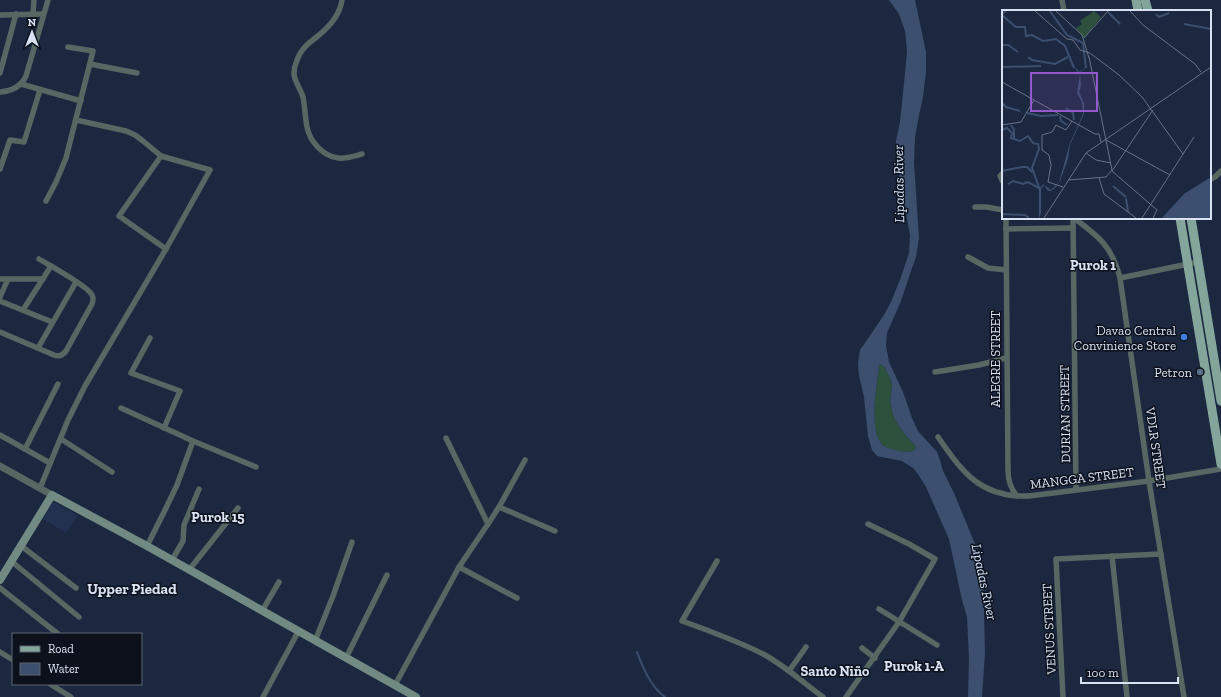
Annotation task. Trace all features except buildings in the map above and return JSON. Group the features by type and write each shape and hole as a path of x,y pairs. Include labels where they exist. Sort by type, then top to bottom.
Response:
{"main road":[{"path":"1136,0 1138,10"},
{"path":"1145,0 1148,10"},
{"path":"1180,219 1221,464"},
{"path":"1191,219 1221,397"},
{"path":"0,580 20,545 52,495 147,546 416,697"}],"street":[{"path":"33,14 34,0"},
{"path":"0,92 11,90 21,84 26,76 48,0"},
{"path":"342,0 338,12 330,24 301,52 295,65 294,79 302,95 307,128 311,140 329,155 338,158 350,158 362,154"},
{"path":"1062,0 1064,10"},
{"path":"1,69 16,14"},
{"path":"0,15 43,14"},
{"path":"46,201 62,170 93,52 68,47"},
{"path":"90,64 137,73"},
{"path":"21,84 81,101"},
{"path":"0,169 10,140 24,142 40,90"},
{"path":"40,488 75,406 210,170 161,156 135,135 115,128 76,120"},
{"path":"161,156 119,216 166,248"},
{"path":"1211,179 1221,170"},
{"path":"974,207 986,207 1002,210"},
{"name":"ALEGRE STREET","path":"1006,219 1008,477 1011,488 1017,496"},
{"name":"DURIAN STREET","path":"1074,219 1076,489"},
{"name":"VDLR STREET","path":"1075,219 1097,236 1107,247 1114,258 1120,278 1149,481 1184,697"},
{"path":"1006,228 1073,228"},
{"path":"968,257 988,268 1006,270"},
{"path":"0,332 57,356 62,355 66,351 92,304 92,294 90,291 39,260"},
{"path":"1120,278 1198,262"},
{"path":"23,310 51,266"},
{"path":"0,279 43,279"},
{"path":"0,298 8,279"},
{"path":"38,348 76,282"},
{"path":"0,301 52,322"},
{"path":"150,338 131,373 180,391 164,428"},
{"path":"935,372 979,365 1006,358"},
{"path":"25,449 58,384"},
{"path":"1211,404 1221,397"},
{"path":"121,408 192,441 256,467"},
{"path":"0,435 50,463"},
{"path":"446,438 488,524"},
{"name":"MANGGA STREET","path":"938,438 960,468 976,482 1004,495 1017,496 1149,481 1221,469"},
{"path":"60,439 112,472"},
{"path":"147,546 172,496 192,441"},
{"path":"395,686 459,567 499,507 525,460"},
{"path":"0,466 52,495"},
{"path":"172,560 183,541 184,525 199,489"},
{"path":"499,507 555,531"},
{"path":"189,570 238,508"},
{"path":"846,697 899,622 935,559 909,544 868,524"},
{"path":"315,641 352,542"},
{"path":"20,545 76,588"},
{"path":"1127,697 1112,556 1161,554"},
{"name":"VENUS STREET","path":"1063,697 1056,559 1112,556"},
{"path":"11,561 79,617"},
{"path":"717,561 682,621 749,647 766,656 789,671 823,697"},
{"path":"459,567 517,598"},
{"path":"346,658 387,575"},
{"path":"262,611 279,582"},
{"path":"0,588 57,633"},
{"path":"879,609 937,646"},
{"path":"263,697 298,632"},
{"path":"789,671 806,647"},
{"path":"862,648 874,658"},
{"path":"0,652 12,659"},
{"path":"52,685 71,697"}],"shaded area":[{"path":"53,502 78,515 66,533 43,519"}],"green space":[{"path":"881,364 885,368 892,385 890,401 893,415 898,425 915,445 916,448 914,451 906,452 892,450 884,446 877,437 875,428 875,406 879,366"}],"water":[{"path":"889,0 915,0 926,52 926,72 923,97 915,137 914,163 919,238 916,257 901,301 887,333 886,346 889,362 903,392 912,418 918,431 937,452 943,471 954,493 980,559 983,573 985,653 982,697 968,697 969,658 967,617 949,539 926,487 913,468 902,461 877,456 872,450 868,436 864,397 859,376 858,363 860,350 891,302 909,253 910,235 896,158 896,141 900,122 907,52 905,31 899,14","holes":["881,364 885,368 892,385 890,401 893,415 898,425 915,445 916,448 914,451 907,452 888,448 881,443 877,436 875,428 875,406 879,366"]}],"waterway":[{"path":"637,652 652,682 665,697"}],"place":[{"name":"Davao Central Convinience Store","path":"1184,337"},
{"name":"Petron","path":"1200,372"}],"district":[{"name":"Purok 1","path":"1093,265"},
{"name":"Purok 15","path":"218,517"},
{"name":"Upper Piedad","path":"132,589"},
{"name":"Purok 1-A","path":"914,666"},
{"name":"Santo Niño","path":"835,671"}],"water label":[{"name":"Lipadas River","path":"899,184"},
{"name":"Lipadas River","path":"984,582"}]}
